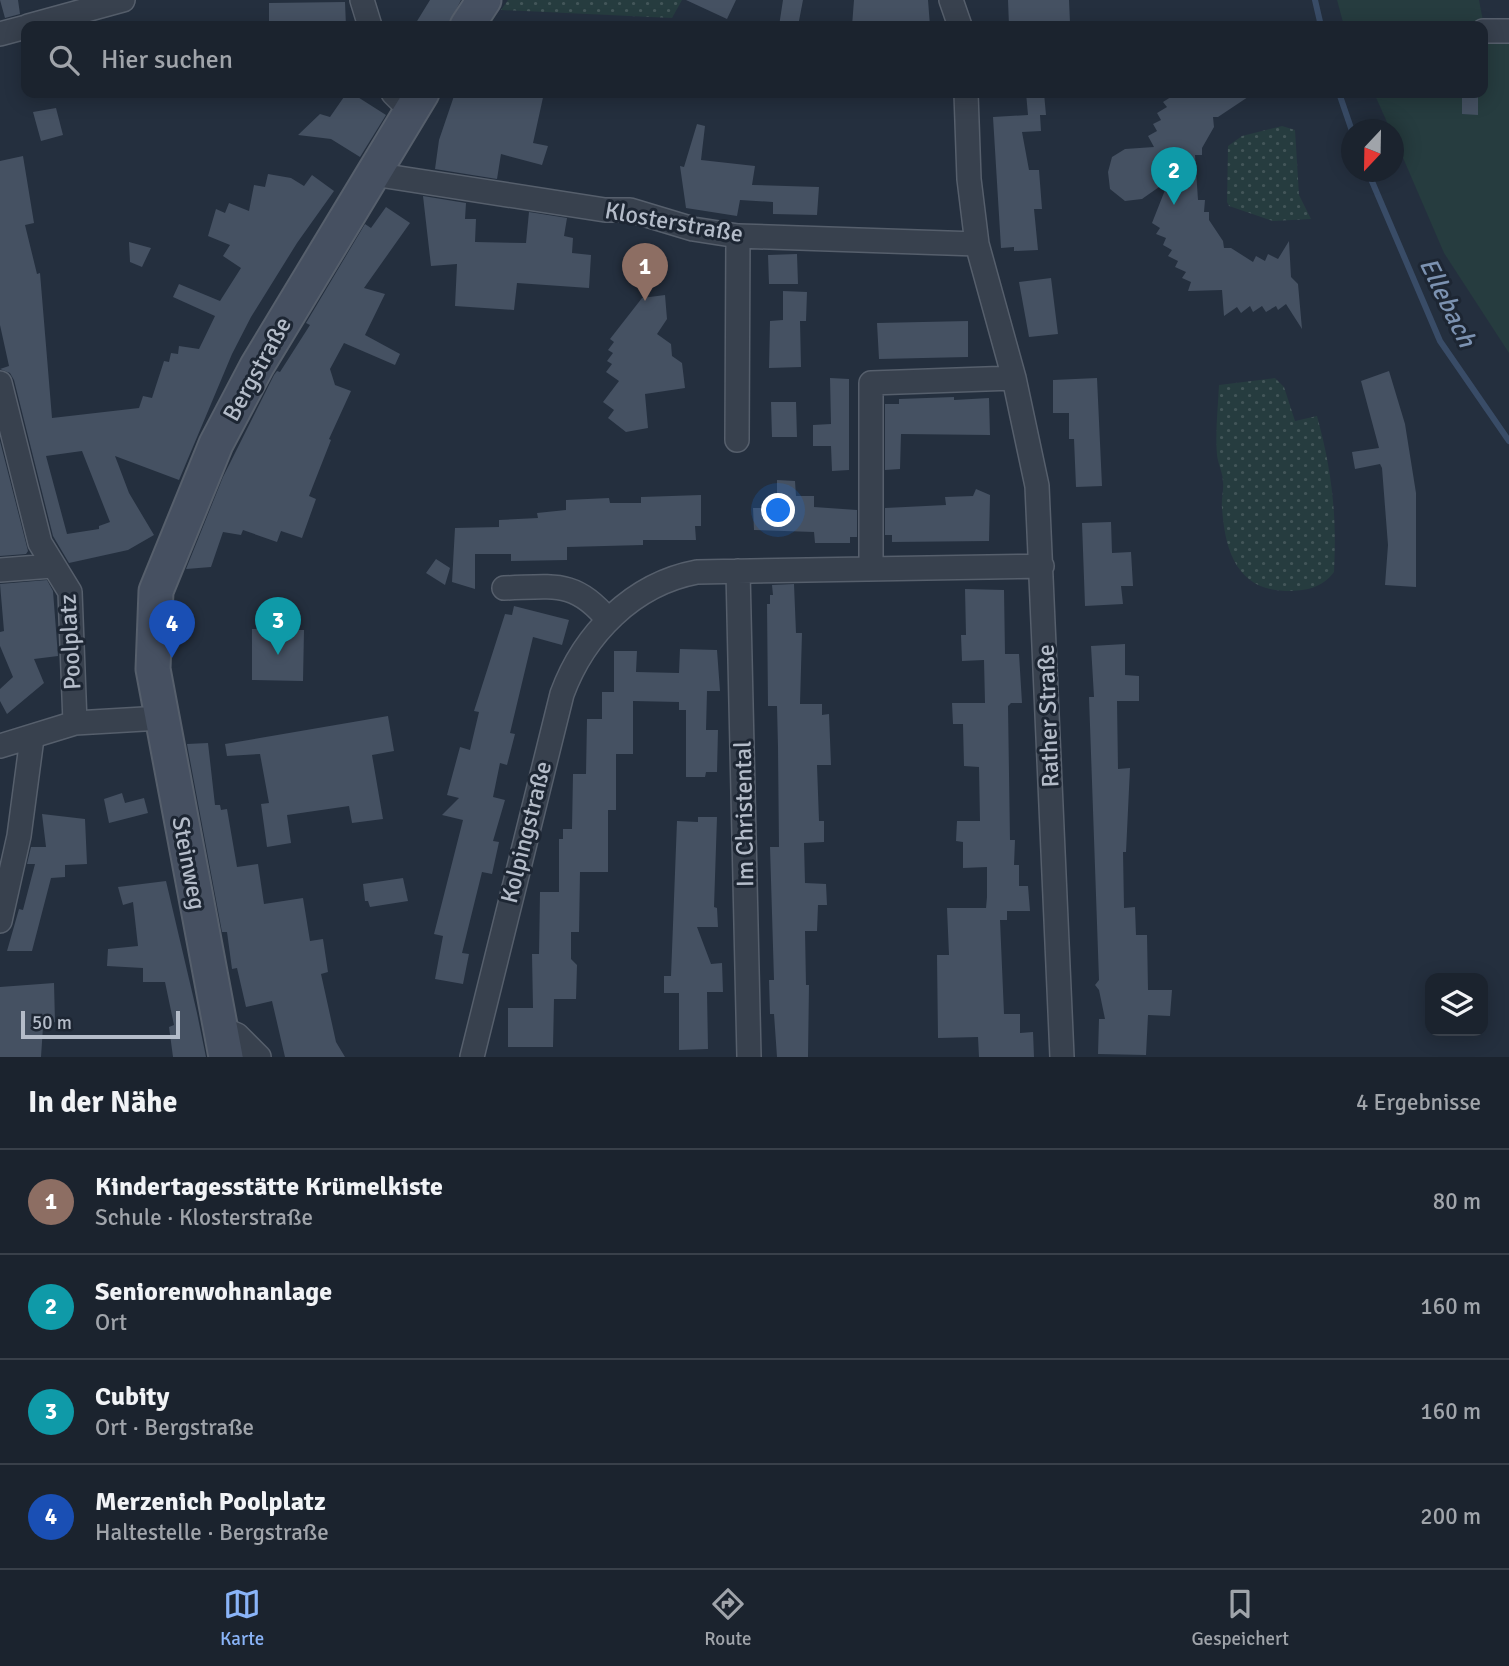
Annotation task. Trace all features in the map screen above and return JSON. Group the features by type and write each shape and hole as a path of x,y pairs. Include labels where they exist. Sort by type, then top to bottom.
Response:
{"street":[{"path":"48,21 123,0"},
{"path":"362,0 368,21"},
{"path":"470,21 484,0"},
{"path":"951,0 958,21"},
{"path":"0,34 21,29"},
{"path":"1488,30 1509,31"},
{"name":"Rather Straße","path":"966,98 969,180 977,244 1014,378 1037,486 1062,1057"},
{"name":"Bergstraße","path":"153,669 156,592 216,444 310,275 373,174 409,99"},
{"name":"Klosterstraße","path":"373,174 605,210 630,210 692,229 738,236 977,244"},
{"path":"737,440 738,236"},
{"path":"871,569 871,383 1014,378"},
{"name":"Poolplatz","path":"0,383 40,543 52,566 66,581 70,592 75,723"},
{"path":"0,570 52,566"},
{"name":"Kolpingstraße","path":"472,1057 570,670 608,620 634,597 675,576 697,572 1042,566"},
{"name":"Im Christental","path":"738,571 749,1057"},
{"path":"504,588 565,586 593,602 608,620"},
{"name":"Steinweg","path":"153,669 223,1042"},
{"path":"0,746 75,723 161,718"},
{"path":"0,921 19,836 32,738"},
{"path":"223,1042 237,1035 259,1057"}],"green space":[{"path":"508,0 682,0 672,18 501,10"},
{"path":"1337,0 1479,0 1483,21 1343,21"},
{"path":"1488,36 1509,37 1509,353 1444,253 1404,160 1404,119 1386,119 1376,98 1488,98"},
{"path":"1282,126 1295,130 1299,195 1311,219 1273,221 1229,206 1227,202 1228,146 1242,136"},
{"path":"1275,378 1284,387 1295,421 1317,416 1332,493 1334,572 1319,585 1300,590 1269,589 1245,576 1231,553 1224,524 1223,479 1216,447 1219,385"}],"building":[{"path":"0,0 18,0 20,14 5,18"},
{"path":"430,0 461,0 450,21 417,21"},
{"path":"686,0 736,0 727,19"},
{"path":"783,0 803,0 799,21 780,21"},
{"path":"854,0 928,0 930,21 852,21"},
{"path":"1008,0 1069,0 1070,21 1009,21"},
{"path":"345,2 346,21 269,21 269,3"},
{"path":"343,98 359,98 386,115 360,157 331,139 298,135 320,114 330,117"},
{"path":"453,98 543,98 533,143 548,146 542,165 501,154 497,179 435,169 439,140"},
{"path":"1026,98 1044,98 1046,115 1040,115 1041,131 1022,132 1029,170 1039,170 1042,209 1034,209 1038,250 1014,251 1014,247 1001,248 993,117 1028,115"},
{"path":"1169,98 1246,98 1218,117 1213,117 1214,127 1202,148 1202,155 1195,155 1198,200 1205,200 1204,212 1209,212 1209,220 1223,241 1224,248 1231,248 1253,262 1256,256 1265,261 1268,254 1278,259 1289,241 1291,277 1298,284 1302,329 1286,304 1278,310 1276,306 1266,312 1262,306 1253,312 1250,306 1241,313 1237,307 1224,316 1222,290 1188,291 1191,282 1182,278 1186,272 1175,267 1178,261 1168,256 1172,250 1163,245 1166,238 1156,234 1160,228 1152,223 1169,180 1142,199 1125,201 1110,189 1108,172 1112,157 1125,149 1154,147 1148,136 1157,131 1153,124 1161,120 1157,113 1167,107 1163,102"},
{"path":"1462,98 1478,98 1478,115 1462,114"},
{"path":"56,108 63,135 41,141 33,112"},
{"path":"697,124 705,126 701,160 755,166 752,185 819,187 817,215 773,214 773,202 740,200 737,216 686,208 680,166 684,167"},
{"path":"23,156 34,223 25,225 37,274 40,273 52,418 139,408 143,396 152,398 164,361 169,362 171,353 178,354 179,346 199,349 215,316 173,297 179,284 220,301 241,268 223,256 230,245 208,236 216,209 225,213 229,203 249,211 254,185 265,187 268,174 291,178 304,186 312,175 334,191 297,243 251,317 232,354 179,480 115,456 129,493 154,535 128,550 69,563 53,536 14,380 10,373 0,369 9,366 0,325 0,161","holes":["82,451 110,522 99,526 99,529 67,534 46,456"]},
{"path":"423,196 466,203 465,219 476,219 475,242 526,243 529,212 567,218 564,236 573,238 572,253 591,255 589,288 517,283 514,310 455,306 457,264 431,266"},
{"path":"386,207 410,223 364,288 385,294 365,335 400,354 395,365 344,343 330,369 335,385 351,391 329,439 331,440 309,496 316,499 302,538 281,531 277,542 243,530 241,535 223,532 211,567 186,569 223,477 274,375 277,371 280,372 310,325 306,323 365,224 371,228"},
{"path":"129,242 151,248 142,267 130,262"},
{"path":"797,254 798,284 769,284 768,255"},
{"path":"1051,278 1058,334 1029,337 1019,282"},
{"path":"783,291 807,292 806,321 800,321 801,367 769,368 770,321 783,320"},
{"path":"665,295 667,319 657,334 671,344 672,356 682,363 685,388 645,394 648,428 626,432 608,418 614,410 603,402 619,381 606,372 612,364 607,361 613,353 608,350 614,342 610,339 642,298"},
{"path":"968,321 968,357 879,359 877,323"},
{"path":"1389,371 1405,424 1416,493 1416,587 1385,585 1388,545 1382,468 1380,464 1355,469 1352,452 1379,448 1361,381"},
{"path":"830,378 849,379 849,470 832,471 831,446 813,446 813,425 831,424"},
{"path":"1097,378 1102,486 1076,487 1074,439 1069,439 1069,413 1053,413 1053,380"},
{"path":"954,397 954,400 989,398 990,435 901,434 900,469 885,470 885,404 899,404 899,399"},
{"path":"771,402 796,402 797,437 772,437"},
{"path":"0,441 28,551 26,554 0,556"},
{"path":"777,480 795,481 796,496 814,496 814,507 857,510 857,537 850,537 850,543 815,543 814,532 754,530 753,508 777,508"},
{"path":"976,489 990,495 989,541 892,542 892,535 885,535 885,508 946,505 945,497 973,496"},
{"path":"701,495 701,526 695,526 696,540 643,540 643,545 567,547 567,560 511,561 511,554 475,554 475,589 452,582 455,528 499,527 499,520 538,518 537,513 566,510 566,500 609,498 610,503 641,503 641,497"},
{"path":"1111,522 1112,553 1131,552 1133,586 1121,586 1123,604 1085,606 1082,523"},
{"path":"436,559 450,568 445,585 426,573"},
{"path":"47,580 53,591 58,656 34,659 44,683 7,714 0,701 0,689 13,677 0,646 0,632 4,631 0,584"},
{"path":"794,584 796,633 802,633 800,704 822,704 822,715 829,714 831,765 817,765 819,821 824,821 824,842 804,843 805,883 826,884 827,905 818,905 817,931 805,931 806,985 809,985 808,1057 777,1057 774,1014 770,1014 769,980 774,980 770,847 779,847 778,747 777,706 768,706 767,604 770,604 770,595 773,595 772,585"},
{"path":"965,589 1004,590 1005,654 1019,654 1022,703 1011,703 1008,706 1010,840 1015,840 1014,865 1019,865 1019,886 1028,886 1030,911 1007,911 1007,920 1000,920 1004,1014 1020,1014 1020,1033 1033,1032 1034,1057 979,1057 978,1037 938,1038 937,955 949,955 947,908 986,908 987,897 987,867 963,868 963,842 956,841 957,821 980,821 979,767 964,766 963,724 953,724 952,703 985,703 984,660 962,661 961,635 966,635"},
{"path":"514,606 569,620 562,645 533,637 510,733 515,734 507,765 500,763 493,797 505,800 493,841 499,842 492,874 482,872 462,953 469,954 463,984 435,979 443,936 434,934 463,820 442,815 459,798 447,795 460,747 470,750 479,712 474,711 505,614 512,615"},
{"path":"252,629 304,630 303,681 252,680"},
{"path":"1125,644 1125,675 1139,676 1139,701 1117,701 1118,769 1130,768 1126,852 1123,852 1124,908 1135,907 1136,935 1147,935 1148,990 1172,990 1170,1016 1148,1015 1146,1055 1098,1054 1099,1019 1105,1019 1099,990 1095,985 1099,980 1089,697 1094,697 1091,646"},
{"path":"680,649 717,650 720,691 707,691 706,730 718,730 717,772 706,772 705,777 686,777 686,710 679,710 679,702 633,701 633,754 616,754 616,810 608,810 608,872 580,872 579,932 571,932 571,959 577,965 576,999 554,999 553,1047 508,1047 508,1008 533,1008 532,954 539,954 540,892 559,892 559,839 563,839 563,829 572,829 573,774 586,774 587,719 602,719 602,692 614,692 614,651 637,651 636,672 679,673"},
{"path":"388,716 394,751 372,755 383,819 352,823 349,806 287,815 291,843 267,847 261,804 269,803 260,754 227,756 225,744"},
{"path":"208,743 215,805 220,805 221,810 227,809 237,867 258,864 264,904 303,898 310,941 323,939 328,972 321,974 336,1042 345,1057 285,1057 272,1001 246,1007 237,968 232,969 227,932 222,932 187,744"},
{"path":"122,793 125,803 144,798 148,813 109,823 104,799"},
{"path":"42,814 85,819 87,864 65,865 65,877 51,878 32,951 7,951 19,909 23,910 35,864 27,864 31,847 46,847"},
{"path":"698,817 717,817 714,907 717,908 718,927 697,927 711,964 722,963 723,992 707,992 708,1049 679,1050 679,993 664,993 664,976 671,976 677,821 698,822"},
{"path":"403,878 408,901 370,907 368,901 365,901 363,884"},
{"path":"166,881 206,1057 173,1057 169,1027 174,1025 165,982 143,982 143,968 107,966 108,949 138,946 133,902 123,905 118,887"},
{"path":"54,983 55,1022 43,1027 41,1057 0,1057 0,987"}],"waterway":[{"name":"Ellebach","path":"1315,0 1320,21"},
{"name":"Ellebach","path":"1341,98 1348,119"},
{"name":"Ellebach","path":"1372,182 1440,341 1509,441"}],"place":[{"name":"Seniorenwohnanlage","path":"1174,205"},
{"name":"Kindertagesstätte Krümelkiste","path":"645,301"},
{"name":"Cubity","path":"278,655"},
{"name":"Merzenich Poolplatz","path":"172,658"}]}
